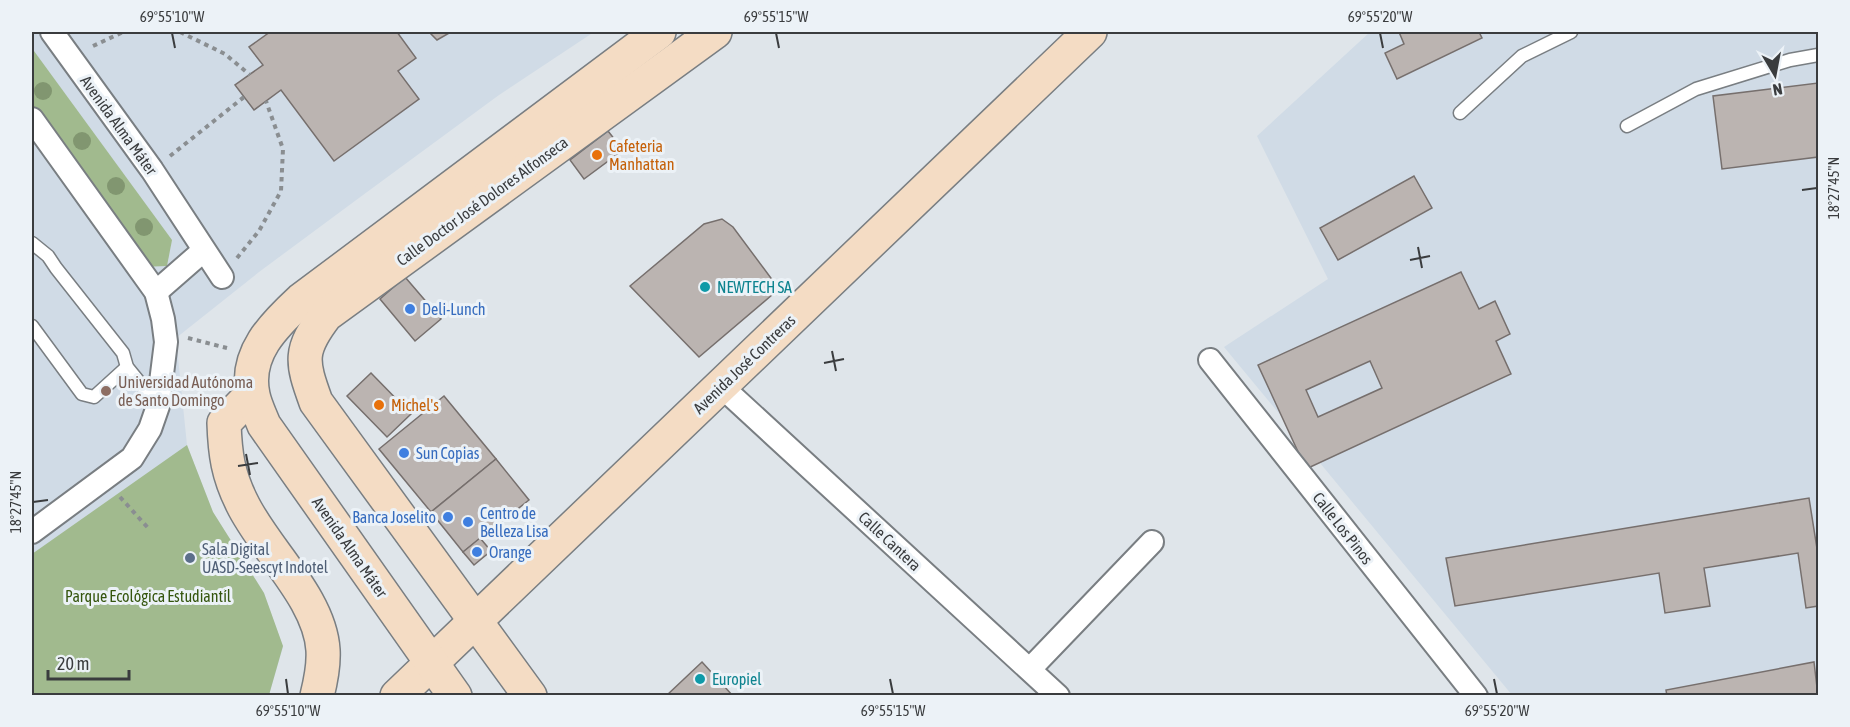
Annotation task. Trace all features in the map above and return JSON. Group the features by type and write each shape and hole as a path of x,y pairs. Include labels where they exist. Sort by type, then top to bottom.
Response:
{"street":[{"name":"Avenida Alma Máter","path":"52,32 152,170 222,277"},
{"name":"Calle Doctor José Dolores Alfonseca","path":"252,394 256,356 272,328 301,300 659,32"},
{"name":"Calle Doctor José Dolores Alfonseca","path":"476,620 315,402 305,372 305,356 311,334 326,315 715,32"},
{"name":"Avenida José Contreras","path":"397,696 1090,32"},
{"path":"32,119 156,292 166,342 158,405 150,429 132,458 32,531"},
{"path":"156,292 203,251"},
{"name":"Calle Los Pinos","path":"1210,360 1476,696"},
{"name":"Calle Cantera","path":"721,386 1059,696"},
{"name":"Avenida Alma Máter","path":"252,394 264,425 455,696"},
{"path":"252,394 224,423 225,455 243,504 308,603 317,622 323,649 323,672 317,696"},
{"path":"1030,669 1152,542"},
{"path":"476,620 530,696"}],"lane":[{"path":"1460,113 1522,56 1571,32"},
{"path":"1627,126 1696,89 1790,60 1818,55"},
{"path":"32,243 48,256 123,353 127,367 158,405"},
{"path":"32,326 82,394 94,397 127,367"}],"path":[{"path":"70,56 123,32"},
{"path":"180,32 225,54 250,75"},
{"path":"152,170 244,97"},
{"path":"222,277 259,231 280,191 283,149 266,100"},
{"path":"165,330 256,356"},
{"path":"104,478 149,529"}],"shaded area":[{"name":"Universidad Autónoma de Santo Domingo","path":"32,32 594,32 499,95 259,272 176,338 187,445 213,512 264,593 283,647 269,695 32,695"},
{"path":"1370,32 1818,32 1818,695 1512,695 1224,347 1328,279 1257,136"}],"green space":[{"path":"32,51 172,240 167,266 141,267 32,116"},
{"name":"Parque Ecológica Estudiantíl","path":"187,445 213,512 264,593 283,646 269,695 32,695 32,554"}],"building":[{"path":"270,32 397,32 416,58 398,71 419,99 334,161 281,90 254,110 235,85 263,65 249,47"},
{"path":"429,32 451,32 437,40"},
{"path":"1399,32 1479,32 1482,38 1397,79 1385,53 1404,44"},
{"path":"1818,83 1818,157 1722,169 1713,96"},
{"name":"Cafeteria Manhattan","path":"608,131 623,150 584,179 570,160"},
{"path":"1414,176 1432,208 1338,260 1320,228"},
{"name":"NEWTECH SA","path":"722,219 733,227 779,289 699,357 630,286 704,224"},
{"path":"1461,272 1479,309 1495,301 1510,334 1496,341 1511,374 1306,469 1258,365","holes":["1370,361 1382,388 1318,417 1306,390"]},
{"name":"Deli-Lunch","path":"405,277 441,319 415,341 380,299"},
{"name":"Michel's","path":"371,373 411,414 387,437 347,396"},
{"path":"444,396 496,459 431,512 379,449"},
{"path":"496,459 529,500 463,552 431,512"},
{"path":"1809,498 1818,555 1818,606 1806,608 1798,553 1704,568 1710,606 1665,613 1659,573 1455,606 1446,558"},
{"name":"Orange","path":"480,538 491,551 474,565 463,552"},
{"name":"Europiel","path":"702,662 733,696 666,696"},
{"path":"1814,662 1818,696 1667,696 1666,690"}],"place":[{"name":"Cafeteria Manhattan","path":"597,155"},
{"name":"NEWTECH SA","path":"705,287"},
{"name":"Deli-Lunch","path":"410,309"},
{"name":"Universidad Autónoma de Santo Domingo","path":"106,391"},
{"name":"Michel's","path":"379,405"},
{"name":"Sun Copias","path":"404,453"},
{"name":"Banca Joselito","path":"448,517"},
{"name":"Centro de Belleza Lisa","path":"468,522"},
{"name":"Orange","path":"477,552"},
{"name":"Sala Digital UASD-Seescyt Indotel","path":"190,558"},
{"name":"Europiel","path":"700,679"}]}
